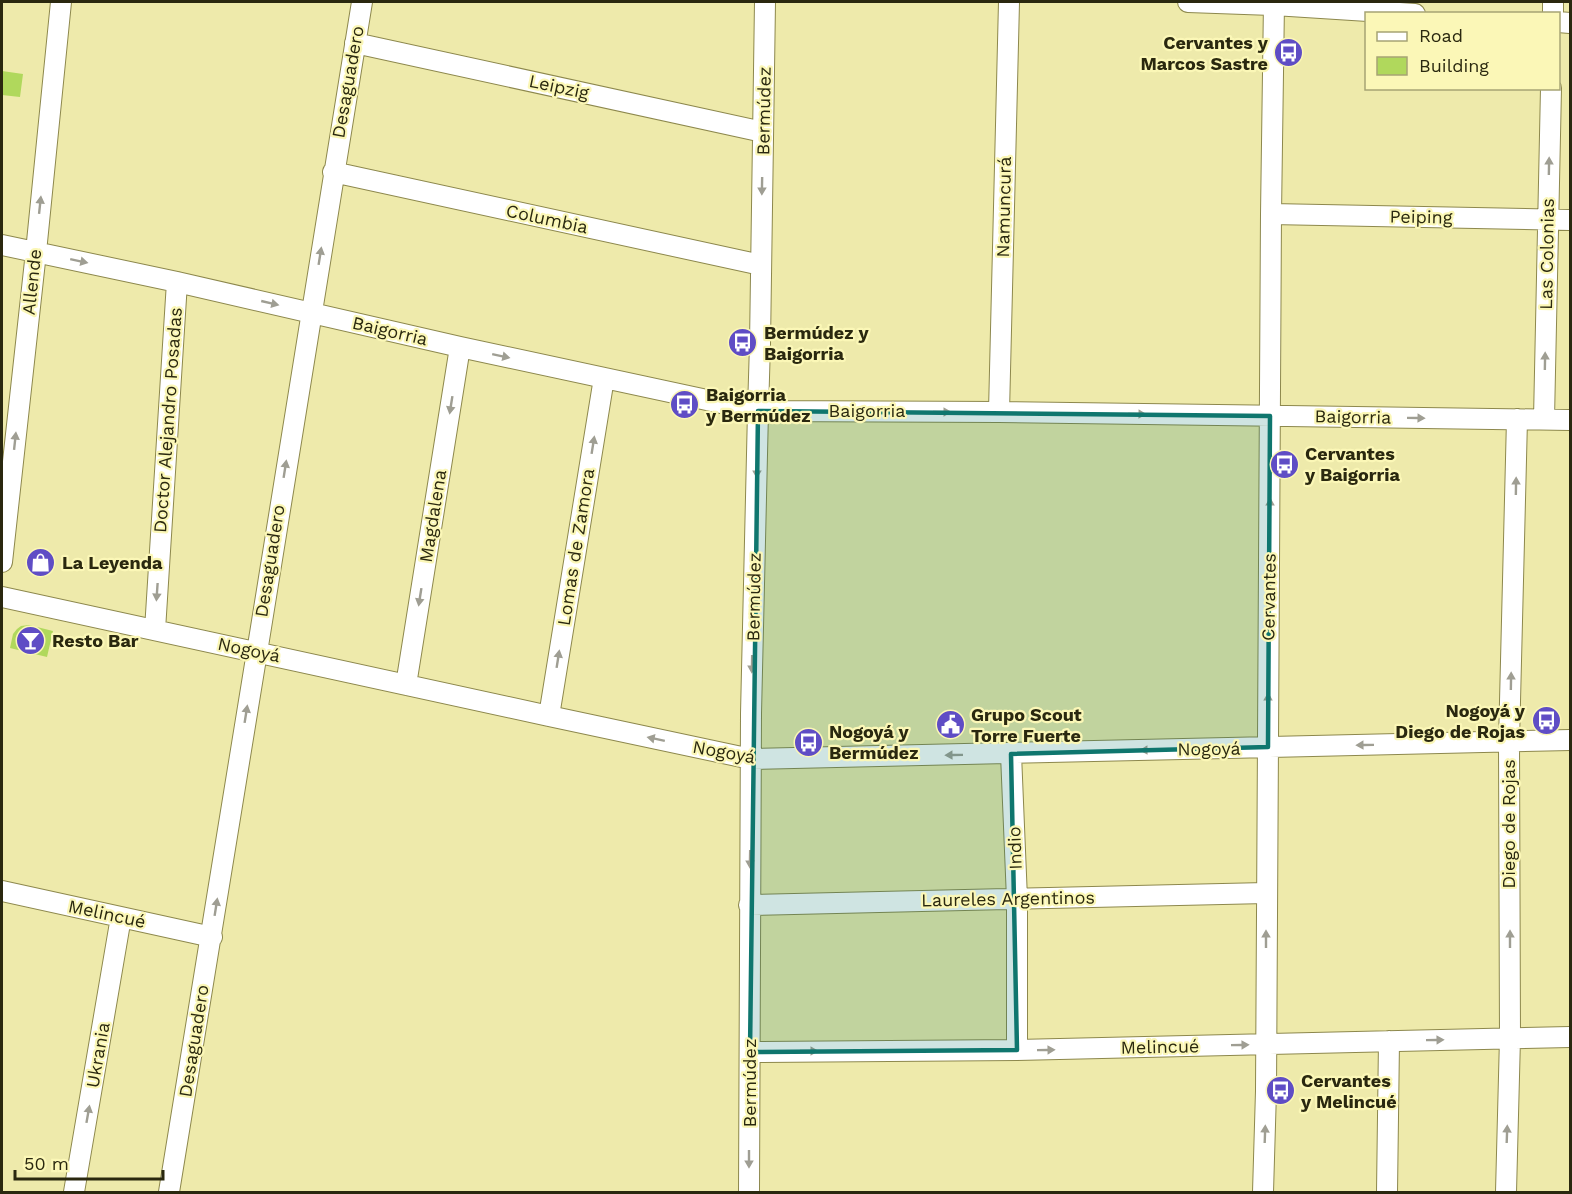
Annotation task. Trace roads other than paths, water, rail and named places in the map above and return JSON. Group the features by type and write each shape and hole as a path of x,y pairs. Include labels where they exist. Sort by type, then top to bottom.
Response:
{"street":[{"name":"Allende","path":"2,562 61,2"},
{"name":"Desaguadero","path":"169,1192 362,2"},
{"name":"Bermúdez","path":"749,1192 749,904 765,2"},
{"name":"Namuncurá","path":"999,412 1009,2"},
{"path":"1188,2 1274,3 1389,12"},
{"name":"Cervantes","path":"1263,1192 1274,3"},
{"name":"Leipzig","path":"355,43 763,132"},
{"name":"Las Colonias","path":"1544,420 1551,90"},
{"name":"Columbia","path":"333,172 761,266"},
{"name":"Peiping","path":"1271,214 1570,220"},
{"name":"Baigorria","path":"2,245 758,411 1570,420"},
{"name":"Doctor Alejandro Posadas","path":"155,630 177,282"},
{"name":"Magdalena","path":"406,686 460,347"},
{"name":"Lomas de Zamora","path":"549,716 604,378"},
{"name":"Diego de Rojas","path":"1506,1192 1510,1038 1509,742 1517,419"},
{"name":"Nogoyá","path":"2,597 751,759 1570,740"},
{"name":"Indio","path":"1011,754 1017,899 1017,1050"},
{"name":"Melincué","path":"2,891 212,937"},
{"name":"Laureles Argentinos","path":"749,904 1266,892"},
{"name":"Ukrania","path":"74,1192 121,917"},
{"name":"Melincué","path":"750,1052 1017,1050 1570,1037"},
{"path":"1387,1192 1389,1041"}],"place":[{"name":"Cervantes y Marcos Sastre","path":"1289,53"},
{"name":"Bermúdez y Baigorria","path":"743,343"},
{"name":"Baigorria y Bermúdez","path":"685,405"},
{"name":"Cervantes y Baigorria","path":"1284,464"},
{"name":"La Leyenda","path":"41,563"},
{"name":"Resto Bar","path":"31,641"},
{"name":"Nogoyá y Diego de Rojas","path":"1546,721"},
{"name":"Grupo Scout Torre Fuerte","path":"950,725"},
{"name":"Nogoyá y Bermúdez","path":"808,742"},
{"name":"Cervantes y Melincué","path":"1280,1091"}]}
